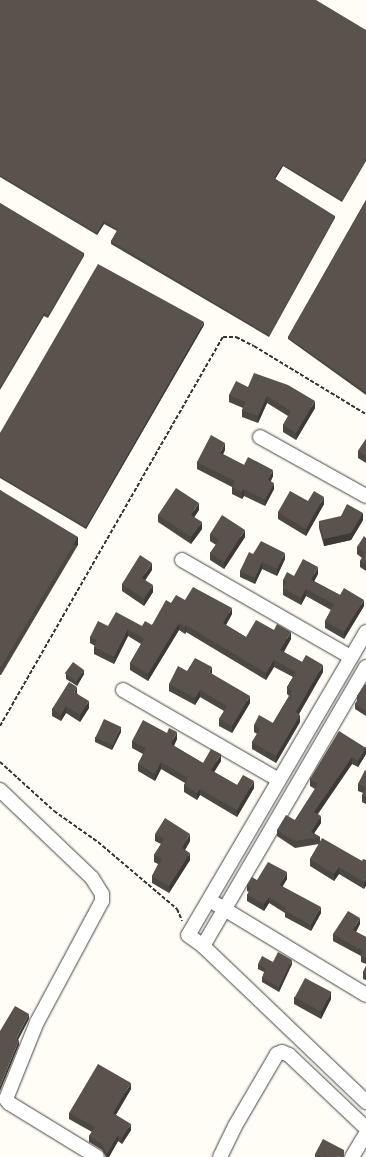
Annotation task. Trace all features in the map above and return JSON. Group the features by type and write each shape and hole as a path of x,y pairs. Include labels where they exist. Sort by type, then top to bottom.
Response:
{"street":[{"path":"260,437 366,496"},
{"path":"182,560 351,657"},
{"path":"366,632 188,935 203,946 366,1102"},
{"path":"203,946 223,909 366,667"},
{"path":"123,690 279,780"},
{"path":"318,714 333,723"},
{"path":"0,790 92,878 102,894 102,901 37,1022 6,1099 8,1103 97,1157"},
{"path":"209,900 366,995"},
{"path":"220,1157 235,1126 277,1054 282,1052 289,1055 366,1128"},
{"path":"352,1157 366,1134"}],"path":[{"path":"0,726 223,337 236,337 254,346 366,414"},
{"path":"0,762 54,810 98,842 177,909 188,935"}],"building":[{"path":"0,0 316,0 366,30 366,159 342,200 283,164 274,178 335,216 269,335 111,241 118,229 104,221 97,233 0,175"},
{"path":"366,200 366,392 288,337"},
{"path":"0,203 84,253 48,315 44,313 0,387"},
{"path":"98,264 204,322 86,527 0,476 0,433"},
{"path":"254,373 288,385 315,401 296,433 283,425 291,411 267,396 258,416 242,410 246,402 229,395 236,381 248,387"},
{"path":"211,435 225,443 220,453 244,465 248,457 273,470 268,480 274,483 265,500 244,489 242,492 232,487 235,481 197,462"},
{"path":"366,439 366,456 358,451"},
{"path":"176,488 199,503 191,515 202,522 191,537 158,515"},
{"path":"0,490 78,537 1,667 0,666"},
{"path":"290,491 308,501 314,491 324,497 306,529 278,512"},
{"path":"347,504 363,513 351,533 324,539 319,521 341,516"},
{"path":"222,515 245,530 224,562 210,553 219,540 210,534"},
{"path":"364,536 366,538 366,564 360,561 365,553 357,547"},
{"path":"261,541 285,553 277,569 262,562 255,578 240,571 249,552 253,554"},
{"path":"140,555 152,563 142,578 153,585 144,599 122,584"},
{"path":"303,559 318,567 311,580 340,595 344,588 364,600 344,632 325,621 334,604 306,589 301,598 283,588 287,582 283,580 287,572 294,576"},
{"path":"193,587 232,608 223,623 246,637 256,620 274,630 277,624 291,632 280,650 302,662 306,655 323,665 296,712 300,715 276,756 252,742 260,729 254,725 259,715 273,723 292,691 287,687 296,672 274,660 266,673 186,625 185,627 179,623 148,674 130,663 144,639 128,629 114,657 94,647 97,640 90,637 98,621 108,626 116,612 142,626 145,621 152,625 166,600 171,603 176,595 185,600"},
{"path":"195,658 212,667 209,672 250,696 232,726 219,719 227,706 200,690 195,698 169,684 178,666 187,671"},
{"path":"73,662 84,670 76,682 65,673"},
{"path":"69,682 77,687 74,692 89,701 80,715 66,706 61,715 52,709"},
{"path":"365,684 366,711 355,704 359,698 357,696"},
{"path":"104,719 121,727 113,745 96,737"},
{"path":"143,720 167,733 169,728 177,732 171,744 203,763 211,749 221,754 211,770 237,785 243,775 254,781 237,810 200,789 197,793 184,785 188,778 161,762 155,774 138,764 146,748 132,741"},
{"path":"339,731 366,748 358,761 352,757 314,812 321,816 311,832 320,837 295,841 277,830 286,815 295,820 318,784 310,779"},
{"path":"365,770 366,771 366,788 358,784"},
{"path":"366,788 366,797 362,795"},
{"path":"165,818 190,834 182,848 190,853 169,886 152,876 162,859 154,855 164,839 155,834"},
{"path":"322,838 362,861 363,859 366,860 366,879 364,882 339,867 334,874 310,859"},
{"path":"268,862 287,872 280,885 321,907 311,925 285,911 286,908 269,897 264,904 247,895 251,888 247,885 252,877 257,880"},
{"path":"348,911 360,918 353,930 366,937 366,958 361,955 363,951 333,934"},
{"path":"278,952 292,960 279,987 262,978 266,969 258,964 262,956 273,962"},
{"path":"366,966 366,974 363,972"},
{"path":"305,978 331,992 321,1012 295,997"},
{"path":"15,1006 29,1014 16,1039 19,1040 0,1086 0,1031"},
{"path":"98,1064 131,1083 113,1113 131,1124 122,1138 118,1135 107,1154 102,1144 89,1136 95,1127 69,1113"},
{"path":"323,1139 344,1150 344,1157 322,1157 315,1154"}]}
